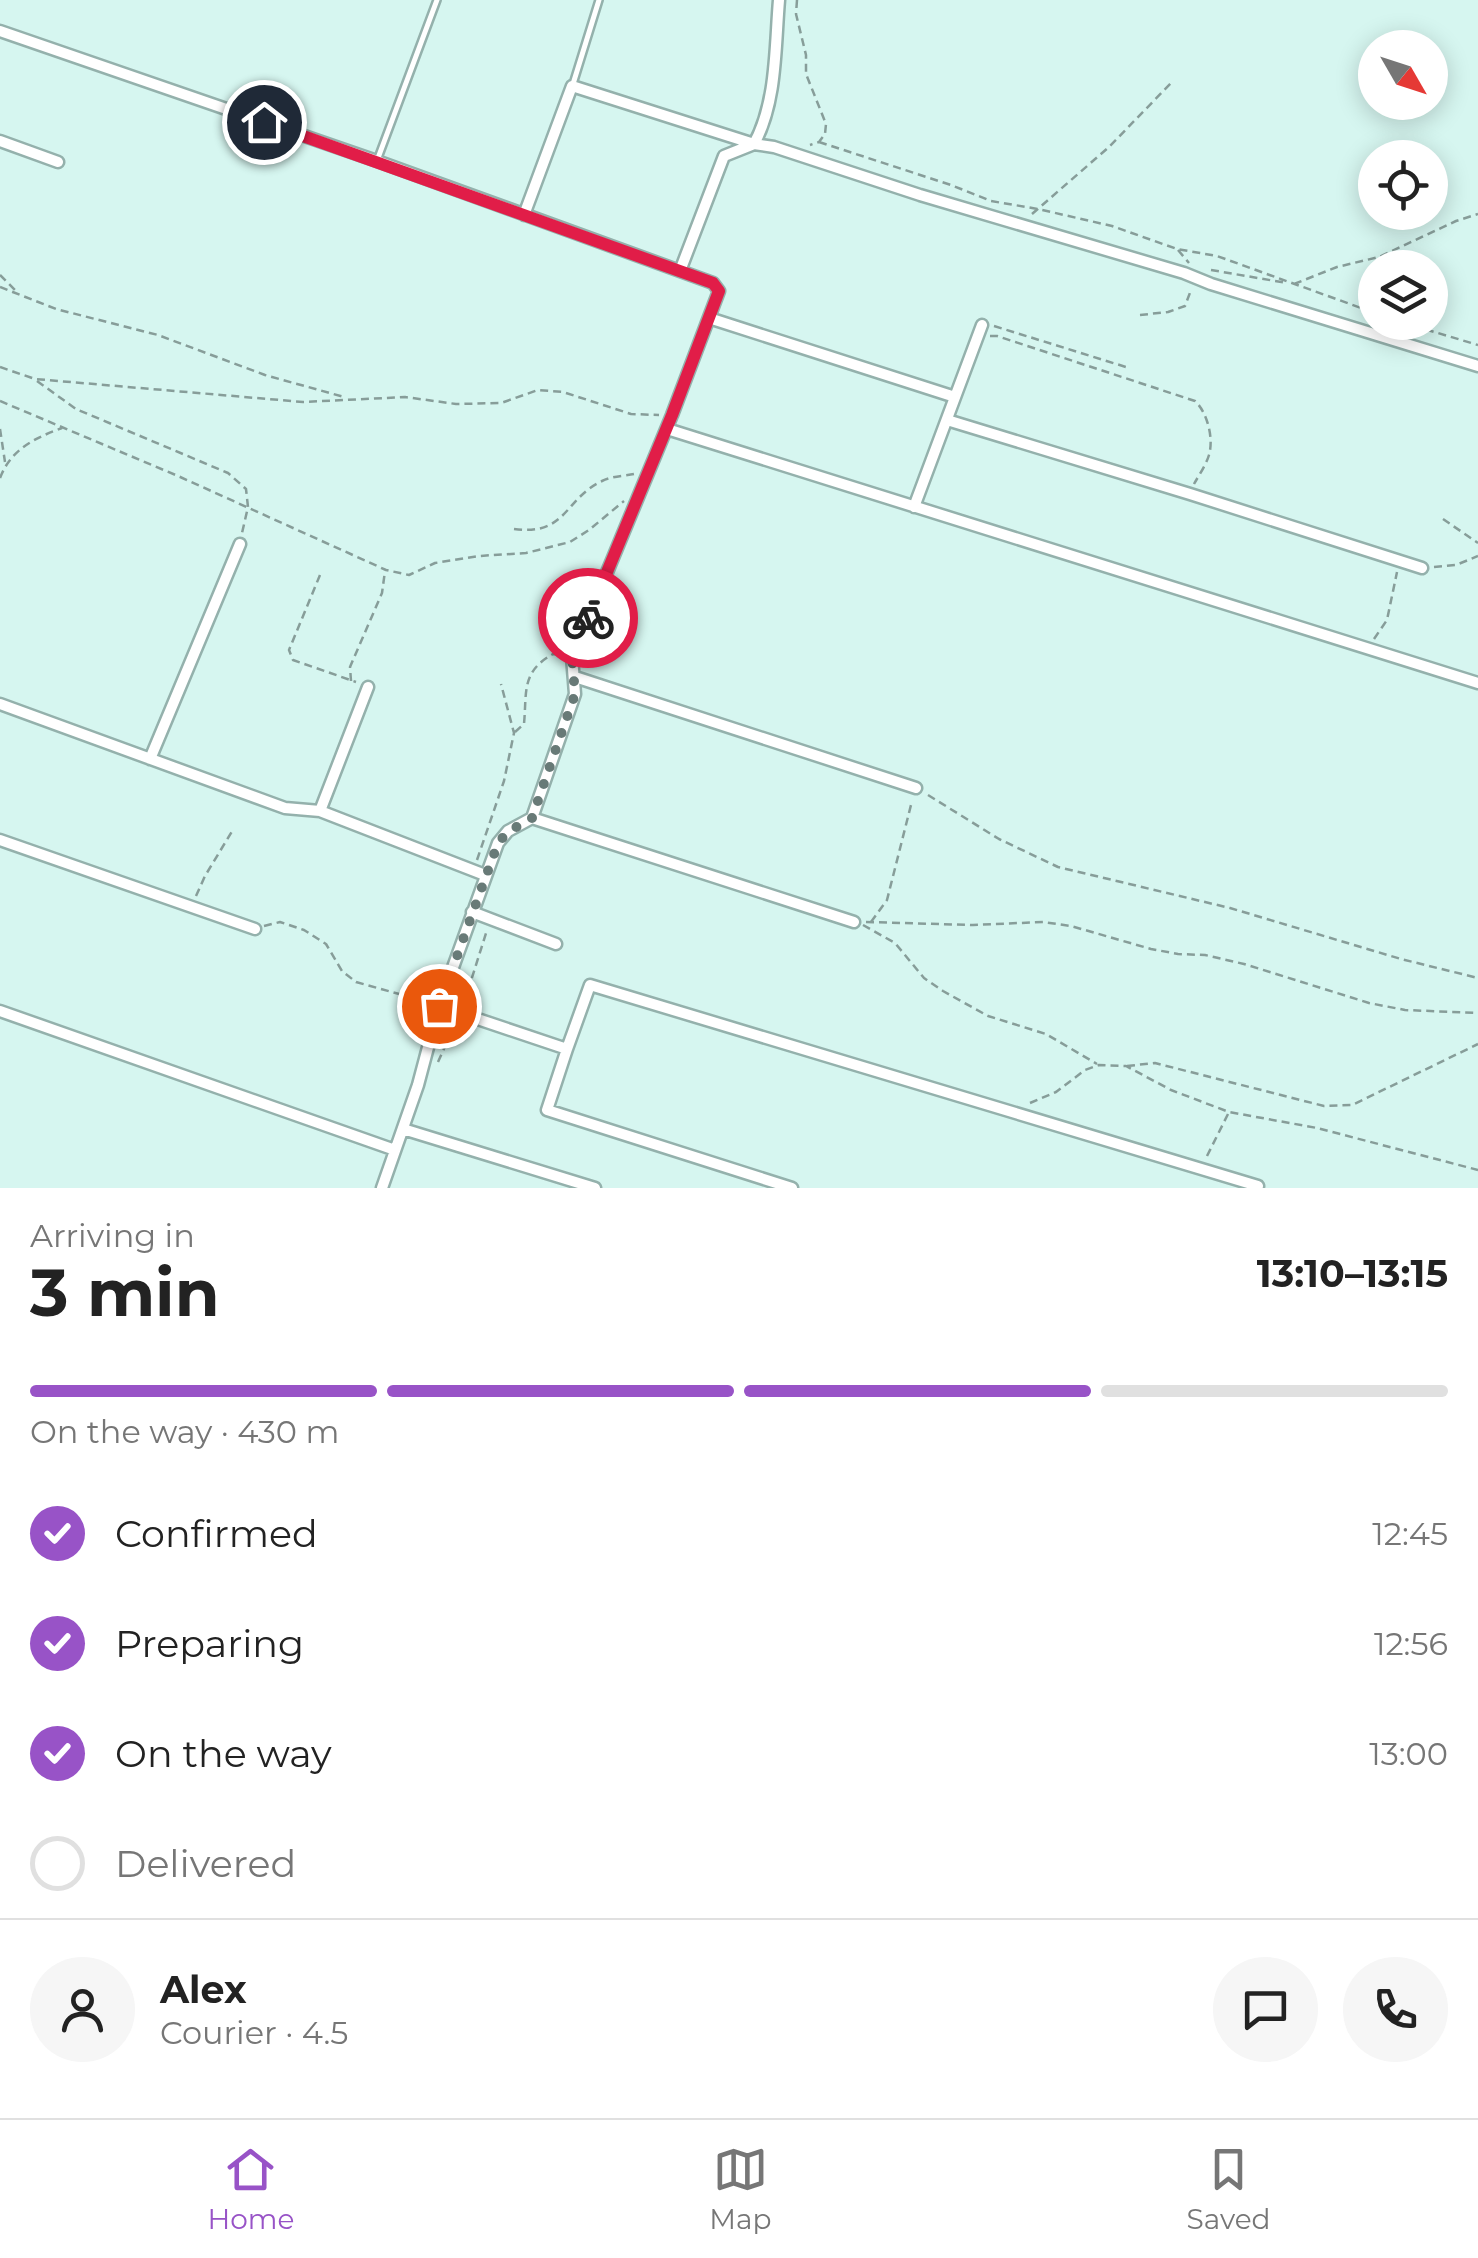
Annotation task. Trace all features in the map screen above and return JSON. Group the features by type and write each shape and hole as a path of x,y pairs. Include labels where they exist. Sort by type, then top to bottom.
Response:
{"street":[{"path":"680,271 724,156 754,144 765,124 780,0"},
{"path":"0,31 377,161 713,283 719,291 667,429 572,657 575,694 532,818 498,843 472,912 382,1188"},
{"path":"524,215 572,86 1478,366"},
{"path":"0,141 58,162"},
{"path":"709,318 955,397"},
{"path":"914,507 980,330"},
{"path":"946,420 1422,568"},
{"path":"667,429 1478,683"},
{"path":"150,759 240,544"},
{"path":"575,677 916,788"},
{"path":"320,811 368,687"},
{"path":"0,704 284,808 320,811 486,875"},
{"path":"532,818 854,922"},
{"path":"0,840 255,929"},
{"path":"472,912 556,944"},
{"path":"792,1188 547,1110 590,985 1258,1186"},
{"path":"439,1006 567,1049"},
{"path":"0,1011 395,1150"},
{"path":"403,1128 595,1188"}],"lane":[{"path":"377,161 437,0"},
{"path":"572,86 600,0"}],"path":[{"path":"797,0 806,74 826,124 819,142"},
{"path":"1019,224 1109,147 1172,83"},
{"path":"788,151 819,142 846,149 991,201 1112,226 1176,248 1217,256 1358,307"},
{"path":"1140,315 1185,306 1191,295 1192,277 1202,269 1294,284 1379,257 1478,214"},
{"path":"0,275 20,295"},
{"path":"0,287 56,309 158,335 264,375 350,398"},
{"path":"980,330 1000,327 1126,367"},
{"path":"980,330 1195,401 1204,409 1210,453 1190,494"},
{"path":"1448,336 1478,345"},
{"path":"0,367 36,380 302,402 405,397 456,404 502,403 538,390 564,392 631,414 672,415"},
{"path":"36,380 76,409 228,473 246,489 248,507 240,544"},
{"path":"0,401 386,570 408,575 435,563 526,553 570,542 643,486"},
{"path":"0,478 5,465 32,440 63,428"},
{"path":"0,429 5,465"},
{"path":"514,529 532,531 550,526 606,479 650,470"},
{"path":"1442,519 1478,543"},
{"path":"1422,568 1456,565 1478,556"},
{"path":"1365,648 1386,620 1399,560"},
{"path":"351,681 350,666 382,592 386,570"},
{"path":"320,575 289,650 293,660 368,687"},
{"path":"514,732 524,724 528,678 538,662 553,654 572,657"},
{"path":"473,870 504,782 514,732 502,684"},
{"path":"872,922 886,900 916,788 998,839 1058,868 1230,908 1478,978"},
{"path":"192,907 205,876 234,828"},
{"path":"255,929 280,922 304,930 326,944 342,972 356,982 439,1006"},
{"path":"854,922 973,926 1043,922 1071,926 1152,949 1244,964 1370,1003 1405,1010 1478,1013"},
{"path":"854,922 895,943 924,978 944,991 988,1016 1046,1034 1099,1065"},
{"path":"1010,1112 1056,1092 1085,1070 1099,1065 1155,1063 1324,1106 1352,1106 1478,1044"},
{"path":"1126,1066 1172,1090 1229,1112 1317,1128 1478,1170"},
{"path":"1199,1168 1229,1112"}],"way so far":[{"path":"439,1006 498,843 532,818 575,694 572,657 588,618"}],"route":[{"path":"264,122 713,283 719,291 588,618"}]}
